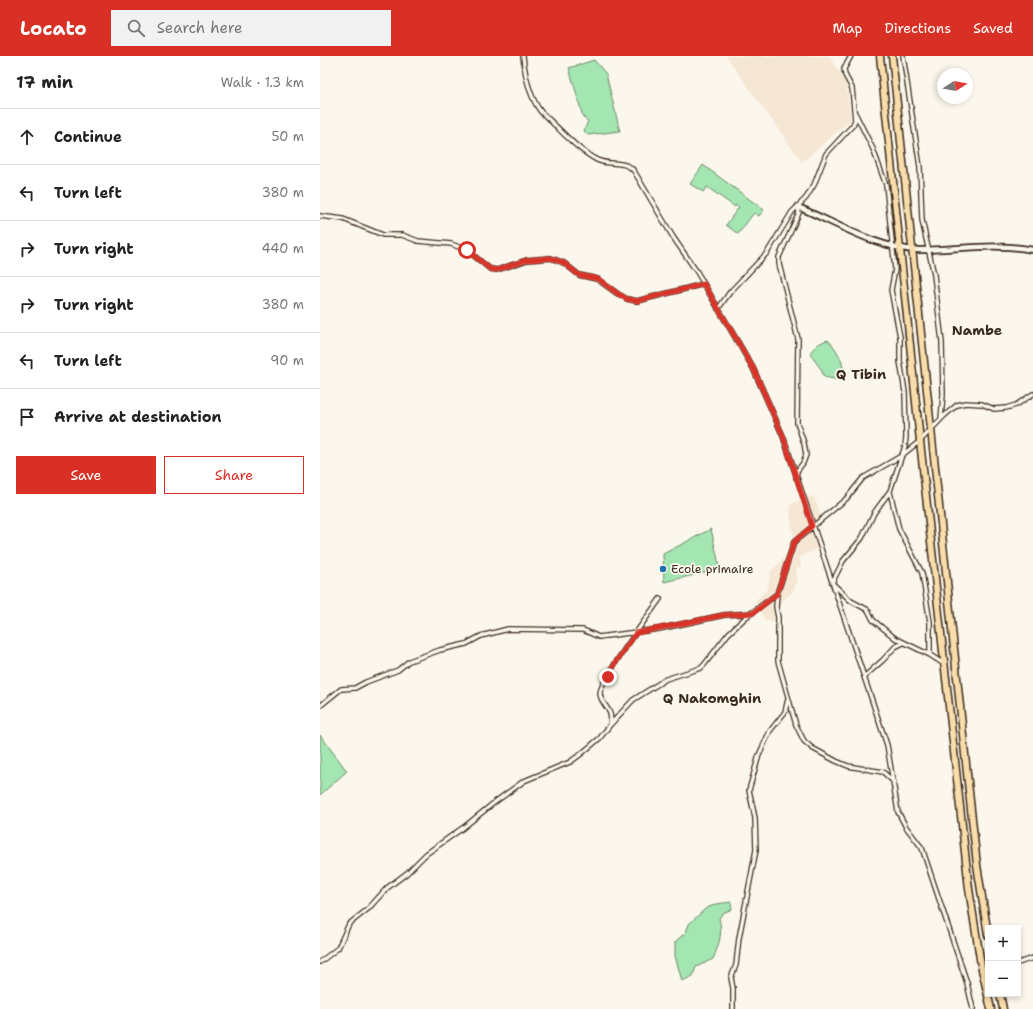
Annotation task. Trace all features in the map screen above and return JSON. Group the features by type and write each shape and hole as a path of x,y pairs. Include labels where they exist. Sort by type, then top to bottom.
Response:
{"highway":[{"path":"880,56 896,246 920,441 972,907 981,965 991,1009"},
{"path":"892,56 976,857 986,925"},
{"path":"1001,997 1003,1009"}],"street":[{"path":"522,56 526,80 535,104 541,112 587,155 602,162 624,165 632,168 673,237 704,284 753,368 783,436 812,526 865,676 887,745 898,812 906,827 922,848 967,983 973,1009"},
{"path":"718,309 730,292 767,253 792,212 806,198 814,185 826,154 853,125 855,113 852,88 845,76 844,69 851,56"},
{"path":"903,56 920,168 922,220 927,249 934,275 942,342 943,395 941,419"},
{"path":"832,583 843,561 862,538 874,513 890,490 902,456 906,437 905,392 900,361 900,337 891,290 896,269 896,246 886,185 873,149 855,113"},
{"path":"798,206 864,236 896,246 912,249 998,246 1033,250"},
{"path":"796,479 797,471 803,463 806,455 798,423 798,339 779,264 779,257 799,213 798,206"},
{"path":"320,216 343,219 355,226 383,235 402,235 418,241 451,244 467,250 490,269 497,270 538,258 551,258 564,263 579,275 598,279 618,294 633,300 704,284"},
{"path":"894,782 884,772 848,766 812,748 804,741 796,725 778,661 778,617 776,607 777,594 794,542 846,499 863,478 902,456 958,405 965,403 982,404 994,409 1006,408 1016,405 1033,394"},
{"path":"890,490 899,529 922,573 930,622 930,655"},
{"path":"832,583 851,601 868,610 873,620 895,638 945,664"},
{"path":"320,962 338,948 349,924 368,910 384,891 407,873 426,854 524,781 570,762 581,754 600,738 633,700 666,679 701,668 708,662 728,634 777,594"},
{"path":"610,725 611,713 601,697 601,690 616,662 660,599"},
{"path":"320,706 341,689 355,688 366,682 398,670 409,662 440,650 466,644 481,636 502,631 520,628 583,630 599,637 636,633 724,615 753,613"},
{"path":"865,676 895,647 903,643"},
{"path":"733,1009 733,988 731,978 736,965 739,938 756,850 755,818 750,790 759,754 770,731 785,712 788,699"},
{"path":"1021,962 1033,958"}],"shaded area":[{"path":"726,56 829,56 846,83 851,120 802,162"},
{"path":"814,496 821,518 812,526 820,547 800,557 801,567 796,568 797,582 792,593 782,601 778,622 765,620 755,601 767,590 771,571 780,563 794,542 790,513 791,504"}],"green space":[{"path":"594,60 606,74 620,131 588,135 584,131 588,121 583,117 569,68"},
{"path":"703,165 764,210 759,216 754,213 738,234 726,225 739,207 736,205 735,207 707,187 703,192 690,184"},
{"path":"828,340 836,349 840,359 844,381 824,377 821,369 810,354 817,345"},
{"path":"711,529 720,569 664,582 663,554"},
{"path":"320,735 347,771 320,795"},
{"path":"731,902 732,909 723,913 719,918 721,929 720,939 713,959 696,967 693,976 682,981 675,956 675,942 686,932 689,924 705,909 716,904"}],"place":[{"name":"Ecole primaire","path":"663,569"}],"district":[{"name":"Nambe","path":"977,330"},
{"name":"Q Tibin","path":"861,374"},
{"name":"Q Nakomghin","path":"712,698"}],"route":[{"path":"467,250 478,257 490,269 497,270 526,260 551,258 564,263 579,275 590,276 598,279 618,294 627,299 637,301 704,284 753,368 783,436 812,526 794,542 777,594 753,613 724,615 636,633 616,662 608,677"}]}
